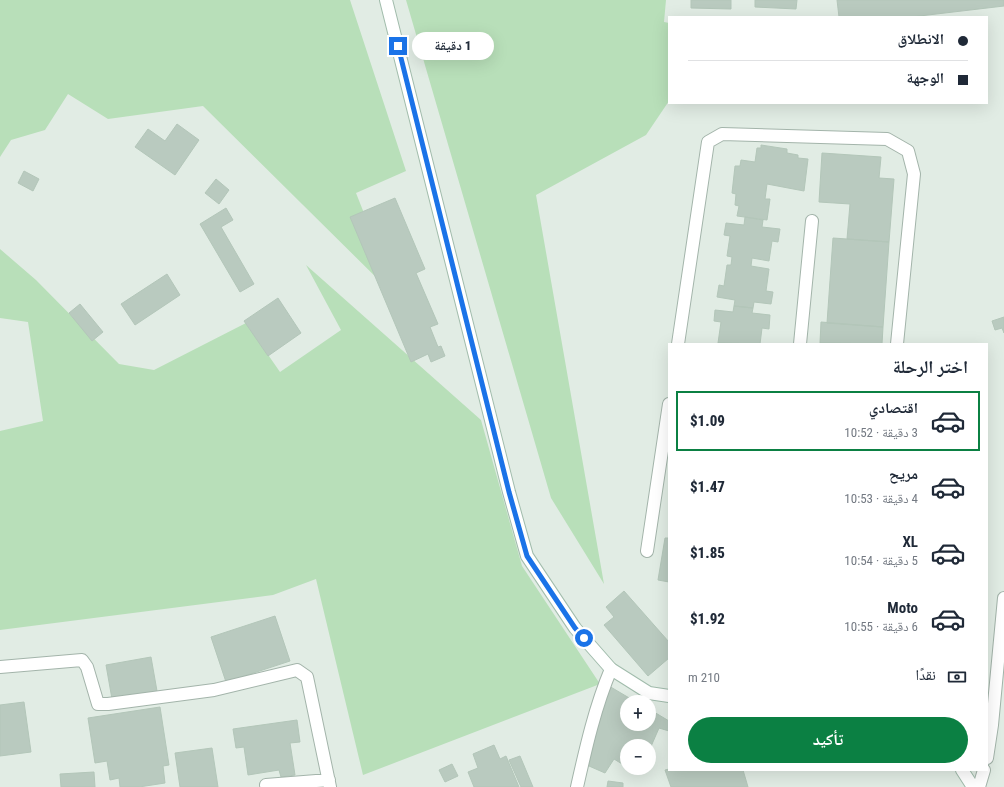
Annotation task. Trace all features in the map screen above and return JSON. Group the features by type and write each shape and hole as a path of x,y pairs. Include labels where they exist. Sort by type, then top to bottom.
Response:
{"street":[{"path":"386,0 509,492 527,556 575,628 611,669 649,693 668,696"},
{"path":"678,343 708,142 722,134 887,139 908,151 914,174 897,343"},
{"path":"800,343 812,222"},
{"path":"647,551 668,411"},
{"path":"988,751 1004,598"},
{"path":"0,667 82,660 87,667 98,704 214,690 297,670 307,677 330,784 266,785"},
{"path":"577,787 592,720 611,669"},
{"path":"963,771 973,787"},
{"path":"978,787 984,771"}],"green space":[{"path":"0,0 350,0 406,171 356,193 398,299 203,106 108,119 68,94 45,130 11,140 0,157"},
{"path":"406,0 666,0 664,22 668,23 668,102 646,135 536,195 604,584 551,498"},
{"path":"0,249 36,280 119,364 154,370 246,323 280,372 341,330 306,265 481,420 522,566 600,684 363,775 316,579 273,595 0,630 0,431 43,421 28,322 0,318"}],"building":[{"path":"691,0 731,0 731,9 691,8"},
{"path":"755,0 797,0 796,9 755,7"},
{"path":"837,0 1004,0 1004,6 919,16 839,16"},
{"path":"177,124 199,140 175,175 135,147 148,129 165,141"},
{"path":"761,145 787,149 787,153 798,155 798,158 808,159 804,191 767,184 765,199 770,199 767,220 737,216 739,206 735,205 736,194 732,193 735,166 740,166 741,160 755,162 757,148 761,148"},
{"path":"822,153 881,157 879,178 894,179 889,242 847,239 850,204 819,202"},
{"path":"24,171 39,179 33,191 18,183"},
{"path":"216,179 229,190 219,204 205,193"},
{"path":"395,198 425,269 416,273 438,324 430,327 438,347 441,346 445,356 431,362 428,354 411,362 350,217"},
{"path":"226,208 233,220 221,227 254,284 240,292 200,224"},
{"path":"745,217 763,220 762,227 780,229 778,242 772,241 769,261 752,258 751,266 769,269 766,291 773,292 771,304 754,302 753,308 734,306 735,300 717,297 719,285 724,286 727,265 731,265 732,257 727,256 730,236 724,235 726,223 744,225"},
{"path":"833,238 889,242 883,327 827,323"},
{"path":"167,274 180,295 135,325 121,304"},
{"path":"278,298 301,333 268,356 244,321"},
{"path":"80,304 103,332 92,341 69,313"},
{"path":"734,306 753,308 752,313 770,315 769,329 762,328 760,343 718,343 721,322 714,321 715,310 733,312"},
{"path":"1004,317 1004,333 1002,328 995,330 992,321"},
{"path":"821,322 883,327 882,343 820,343"},
{"path":"665,538 668,538 668,582 658,580"},
{"path":"624,591 668,641 668,659 648,676 604,625 614,617 606,607"},
{"path":"275,616 290,661 226,682 211,637"},
{"path":"151,657 157,691 112,699 106,665"},
{"path":"609,686 624,695 620,695 620,731 656,731 656,713 668,720 668,731 659,728 654,739 620,739 620,763 614,759 605,773 589,766 598,715"},
{"path":"24,702 31,752 0,756 0,705"},
{"path":"160,707 169,765 163,766 165,783 139,787 120,787 119,778 110,780 107,761 95,763 88,718"},
{"path":"297,720 300,742 290,743 295,775 281,777 279,770 248,775 244,747 236,748 233,729"},
{"path":"494,745 500,759 506,756 519,787 474,787 468,772 478,768 473,754"},
{"path":"212,748 218,787 180,787 175,753"},
{"path":"520,756 533,787 521,787 509,760"},
{"path":"452,764 458,776 445,782 439,770"},
{"path":"665,770 743,771 748,787 671,787"},
{"path":"94,772 95,787 61,787 60,774"},
{"path":"608,781 623,783 623,787 607,787"}],"route":[{"path":"398,46 509,492 527,556 575,628 584,638"}]}
